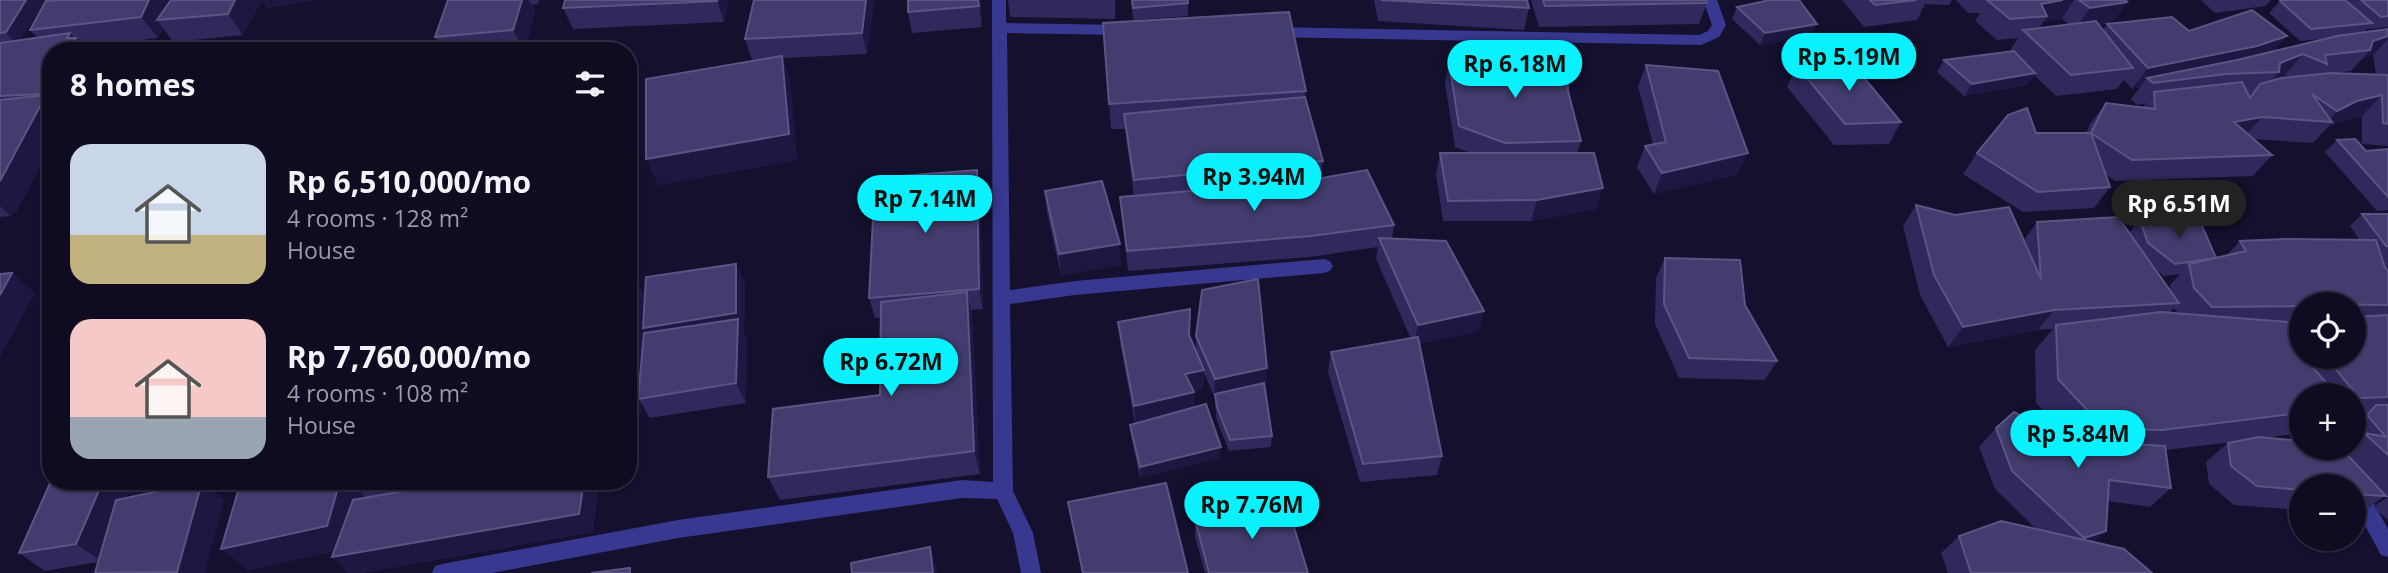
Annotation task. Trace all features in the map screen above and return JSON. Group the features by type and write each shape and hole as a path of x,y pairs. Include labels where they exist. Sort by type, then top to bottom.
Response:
{"street":[{"path":"999,0 1003,491 1023,533 1031,573"},
{"path":"1249,32 1701,40 1714,34 1719,25 1710,0"},
{"path":"999,28 1138,30"},
{"path":"1002,298 1054,290 1324,266"},
{"path":"2340,460 2388,548"},
{"path":"442,573 678,529 962,489 1003,491"}],"building":[{"path":"0,0 26,0 6,32 0,33"},
{"path":"149,0 141,17 30,30 46,1"},
{"path":"171,0 235,0 228,14 157,20"},
{"path":"448,0 522,0 513,30 435,37"},
{"path":"565,0 717,0 717,1 563,8"},
{"path":"754,0 866,0 862,33 745,39"},
{"path":"908,0 978,0 979,6 908,12"},
{"path":"1132,0 1188,0 1188,3 1133,8"},
{"path":"1381,0 1527,0 1529,8"},
{"path":"1543,0 1706,0 1707,3 1545,6"},
{"path":"1770,0 1799,0 1817,24 1765,33 1737,7"},
{"path":"1870,0 1916,0 1875,5"},
{"path":"1987,0 2063,0 2041,4 2047,16 2010,19"},
{"path":"2079,0 2125,0 2127,2 2090,8"},
{"path":"2345,0 2372,23 2311,29 2280,1"},
{"path":"2361,0 2388,0 2388,16 2381,17"},
{"path":"2252,10 2287,36 2257,46 2148,68 2107,24 2172,17 2189,31"},
{"path":"1289,12 1306,91 1109,104 1103,23"},
{"path":"2096,21 2133,68 2071,75 2023,30"},
{"path":"2388,29 2388,36 2373,41 2370,50 2325,55 2327,64 2303,54 2280,63 2279,72 2226,74 2153,83 2147,78 2337,36"},
{"path":"70,33 67,38 76,38 73,42 42,42 40,94 0,96 0,43"},
{"path":"2014,51 2035,73 1972,84 1944,60"},
{"path":"782,56 789,134 646,159 646,79"},
{"path":"1567,60 1568,91 1581,141 1505,143 1459,126 1449,62"},
{"path":"1850,61 1901,122 1845,124 1797,66"},
{"path":"1646,65 1718,71 1748,153 1662,173 1645,146 1666,142"},
{"path":"2331,73 2388,75 2388,124 2383,123 2382,95 2357,101 2337,111 2312,94 2332,122 2262,117 2234,122 2272,155 2132,160 2091,133 2106,103 2155,109 2154,92 2242,82 2250,98 2260,84 2281,78"},
{"path":"42,95 42,102 0,181 0,100"},
{"path":"1305,97 1323,161 1134,180 1124,114"},
{"path":"2027,108 2036,133 2091,133 2110,187 2038,192 1977,153 2008,115"},
{"path":"2355,139 2366,151 2388,149 2388,197 2337,140"},
{"path":"1440,153 1594,153 1603,188 1537,200 1448,201"},
{"path":"977,170 979,289 869,298 875,178"},
{"path":"1367,170 1394,225 1311,236 1127,251 1120,197 1299,182"},
{"path":"1102,181 1120,244 1059,254 1045,191"},
{"path":"1916,205 1955,215 2009,207 2041,279 2037,222 2118,217 2179,303 2054,310 1963,327 1934,275"},
{"path":"2362,214 2388,214 2388,246 2386,246"},
{"path":"2199,219 2216,258 2175,264 2148,243 2140,220"},
{"path":"1379,238 1446,241 1484,311 1418,325"},
{"path":"2376,240 2388,270 2388,305 2366,305 2366,292 2289,292 2289,306 2212,307 2194,288 2189,264 2246,251 2240,241"},
{"path":"1665,258 1740,260 1745,305 1777,361 1689,358 1664,304"},
{"path":"736,264 736,313 643,328 646,277"},
{"path":"12,273 0,295 0,274"},
{"path":"1258,279 1267,368 1215,379 1196,336 1202,290"},
{"path":"967,292 974,451 768,477 773,409 880,395 881,302"},
{"path":"1190,309 1189,335 1204,370 1185,374 1194,392 1134,406 1118,322"},
{"path":"2161,312 2289,322 2289,369 2314,369 2326,383 2289,383 2289,414 2162,430 2105,429 2058,379 2056,325"},
{"path":"2388,315 2388,397 2366,398 2366,383 2347,383 2336,369 2366,369 2366,316"},
{"path":"738,319 736,383 638,399 644,333"},
{"path":"1418,337 1442,456 1363,464 1331,352"},
{"path":"1264,383 1272,436 1230,440 1217,407 1215,394"},
{"path":"1206,404 1221,447 1140,467 1130,425"},
{"path":"2376,405 2388,405 2388,437 2367,415"},
{"path":"2014,412 2066,440 2165,446 2171,488 2109,480 2106,531 2084,538 2012,471 1996,428"},
{"path":"2366,433 2388,437 2388,455 2366,435"},
{"path":"2259,437 2289,440 2289,460 2352,460 2365,474 2289,474 2289,489 2257,486 2231,466 2228,443"},
{"path":"2366,475 2386,496 2366,495"},
{"path":"1166,483 1188,573 1083,573 1068,502"},
{"path":"47,490 99,490 76,544 19,553"},
{"path":"164,490 200,490 177,572 95,573 116,500"},
{"path":"238,490 337,490 327,526 221,549"},
{"path":"410,490 583,490 579,514 332,557 353,500"},
{"path":"1286,501 1308,573 1209,573 1195,519"},
{"path":"2001,521 2124,549 2152,573 1971,573 1959,536"},
{"path":"930,547 933,573 852,573 851,563"},
{"path":"630,568 630,573 591,573"}]}
